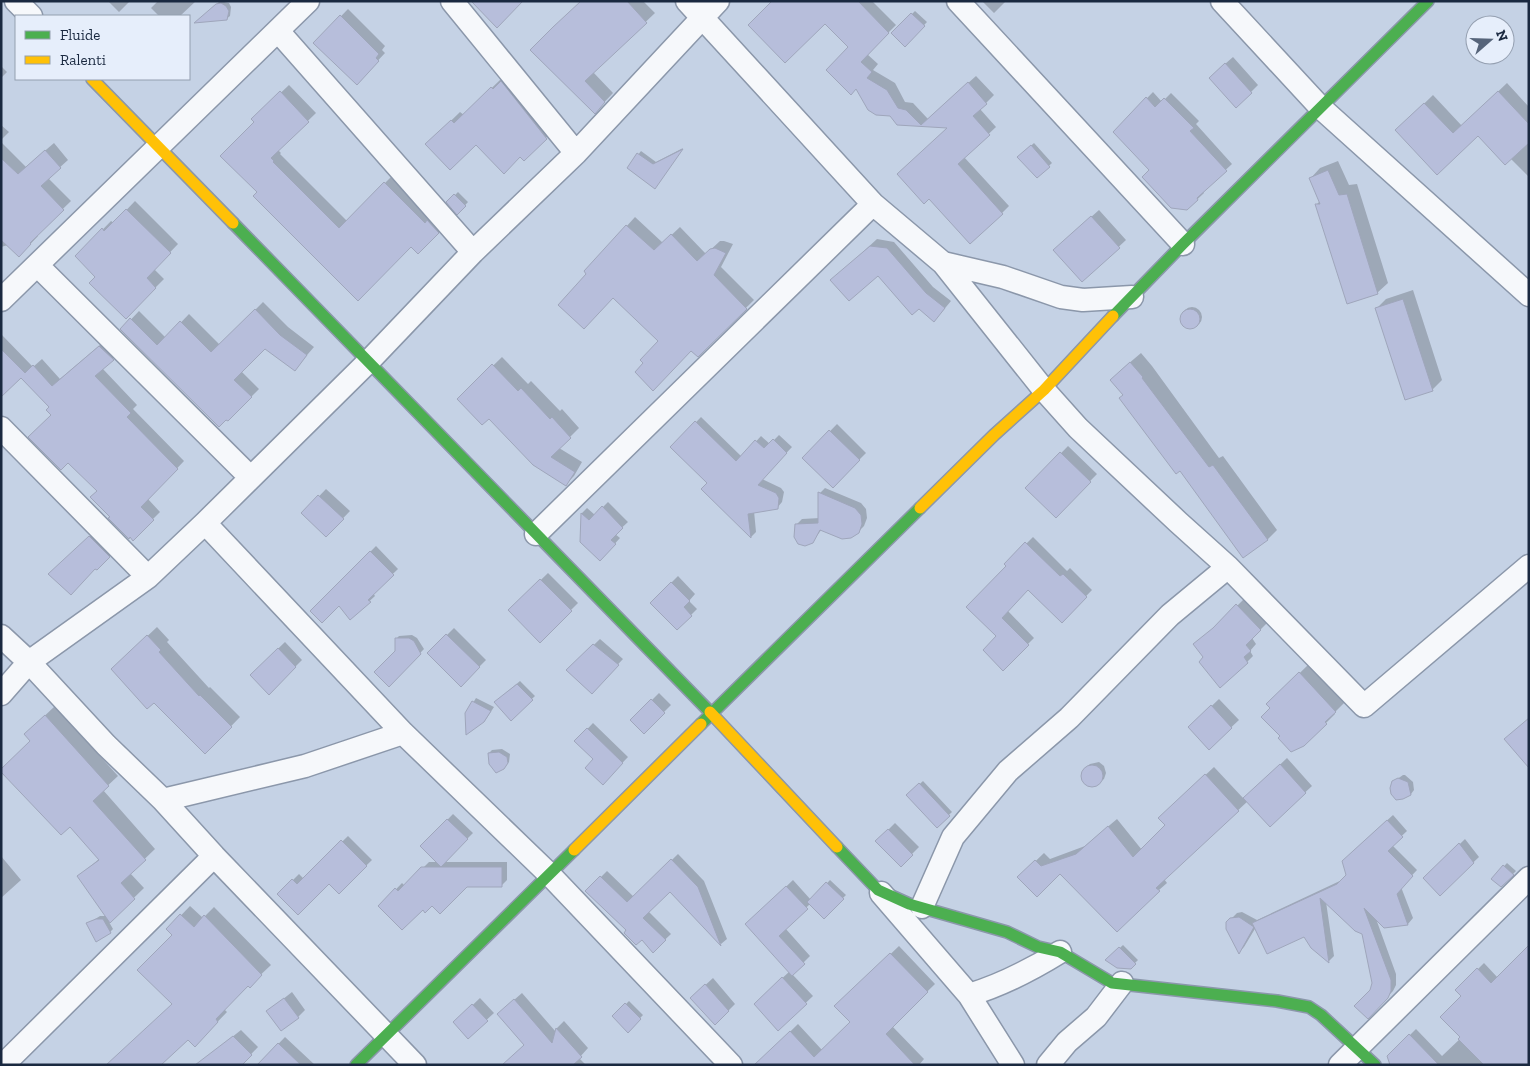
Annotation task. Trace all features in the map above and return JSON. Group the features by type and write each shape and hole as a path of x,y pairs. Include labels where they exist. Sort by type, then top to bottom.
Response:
{"street":[{"path":"16,1 30,15"},
{"path":"1,300 308,1"},
{"path":"452,1 576,154"},
{"path":"958,1 1184,244"},
{"path":"1222,1 1321,108 1529,295"},
{"path":"356,1065 994,435 1044,390 1076,354 1184,244 1428,1"},
{"path":"1,694 29,662 148,577 205,523 368,362 473,252 576,154 703,6 873,204 943,263 1044,390 1078,428 1228,567 1364,706 1528,567"},
{"path":"278,31 473,252"},
{"path":"93,80 711,713 878,890 969,995 1013,1065"},
{"path":"536,534 873,204"},
{"path":"943,263 1003,277 1061,297 1083,300 1132,297"},
{"path":"37,265 250,477"},
{"path":"1,428 148,577"},
{"path":"205,523 403,733 550,875 731,1065"},
{"path":"922,906 953,837 1008,771 1069,718 1170,615 1228,567"},
{"path":"1,636 29,662 106,745 163,800 214,856 415,1065"},
{"path":"163,800 305,766 403,733"},
{"path":"3,1065 214,856"},
{"path":"1340,1065 1525,886"},
{"path":"878,890 909,904 922,906 1007,932 1038,947 1060,952 1112,982 1277,1001 1309,1007 1321,1015 1375,1065"},
{"path":"969,995 986,990 1025,973 1060,952"},
{"path":"1048,1065 1067,1042 1096,1017 1122,983"}],"building":[{"path":"471,1 523,1 497,28"},
{"path":"581,1 627,1 647,23 585,81 605,102 595,114 530,50"},
{"path":"772,1 858,1 889,33 861,62 872,72 867,78 887,90 898,108 906,110 921,125 968,82 987,104 973,116 990,135 958,164 1003,214 970,244 929,199 924,204 897,174 947,128 897,125 890,116 876,115 868,110 856,89 851,95 826,70 848,47 825,24 785,63 748,25"},
{"path":"221,3 229,11 227,20 194,23 216,4"},
{"path":"911,13 925,26 905,47 891,33"},
{"path":"340,15 379,54 376,58 379,61 357,85 313,43"},
{"path":"1225,63 1252,93 1236,108 1209,78"},
{"path":"501,81 547,139 524,161 520,157 504,174 476,145 450,170 425,144 451,120 454,123 491,87 493,89"},
{"path":"280,91 309,122 271,158 339,228 384,182 425,223 427,220 439,233 418,254 411,247 358,301 253,196 257,192 220,156 254,122 251,119"},
{"path":"1498,91 1529,124 1529,143 1505,165 1478,136 1437,175 1395,130 1424,103 1453,133"},
{"path":"1146,97 1155,107 1164,98 1194,128 1190,131 1227,171 1197,198 1198,200 1187,210 1171,208 1142,177 1149,170 1113,132"},
{"path":"1031,145 1050,167 1037,178 1017,157"},
{"path":"683,149 655,189 627,168 637,153 653,164"},
{"path":"45,150 61,168 41,186 64,210 30,243 19,257 1,240 1,158 18,174"},
{"path":"1328,170 1339,195 1347,194 1378,294 1347,304 1315,204 1320,204 1309,178"},
{"path":"454,194 466,206 457,215 446,202"},
{"path":"126,209 171,253 147,278 156,288 126,319 89,283 95,277 75,256 102,228 104,231"},
{"path":"1091,216 1120,248 1082,282 1053,250"},
{"path":"626,225 654,250 671,234 697,261 710,249 715,248 726,253 714,275 747,309 698,357 691,351 653,391 635,372 643,363 640,360 658,341 613,298 584,329 558,305 586,274 584,271"},
{"path":"870,246 887,248 926,293 945,308 934,322 919,309 912,315 878,276 849,301 830,280"},
{"path":"1403,299 1433,391 1405,400 1375,308"},
{"path":"255,309 280,335 307,355 295,371 265,349 234,380 252,397 228,421 226,420 219,427 120,329 130,318 157,345 180,321 211,352"},
{"path":"1190,309 1197,312 1200,319 1197,326 1190,329 1183,326 1180,319 1183,312"},
{"path":"99,346 114,360 95,376 131,413 127,417 178,469 141,507 154,520 133,541 108,518 110,517 90,497 97,491 68,463 61,470 28,437 51,415 46,410 49,407 21,378 1,397 1,349 25,373 33,365 52,386"},
{"path":"1130,362 1209,467 1213,465 1268,540 1243,558 1180,471 1176,474 1119,398 1123,395 1110,380"},
{"path":"492,364 518,391 521,388 550,419 552,417 571,438 551,457 575,472 566,486 533,465 489,419 482,425 457,399"},
{"path":"695,421 736,461 755,440 764,448 773,439 787,453 758,485 776,493 779,498 778,509 748,514 751,538 701,489 707,483 670,447"},
{"path":"829,430 860,460 833,488 802,458"},
{"path":"1060,452 1091,482 1056,518 1025,488"},
{"path":"818,492 855,508 861,515 862,524 859,533 851,538 842,539 820,530 813,543 805,546 798,544 794,537 795,524 818,523"},
{"path":"318,495 344,519 326,537 301,513"},
{"path":"602,506 623,528 611,540 616,544 600,561 580,542 581,513 589,520"},
{"path":"89,536 110,557 97,570 95,569 71,595 48,574"},
{"path":"1025,542 1060,576 1063,574 1087,597 1062,623 1028,590 1002,618 1029,645 1003,671 983,650 996,636 966,607 1006,566 1004,564"},
{"path":"370,551 394,575 368,600 371,602 350,620 339,606 322,623 310,611"},
{"path":"540,579 572,611 540,643 508,610"},
{"path":"671,582 690,601 684,607 692,616 677,630 650,603"},
{"path":"1236,604 1261,630 1246,645 1251,651 1244,657 1248,663 1220,688 1199,662 1203,657 1193,644 1213,628"},
{"path":"446,634 480,667 461,687 427,653"},
{"path":"147,635 161,650 159,652 199,696 232,727 205,754 154,703 147,709 111,669"},
{"path":"395,638 409,638 414,641 421,654 389,687 374,672 395,651"},
{"path":"593,644 619,665 592,694 566,670"},
{"path":"278,648 296,667 269,695 250,675"},
{"path":"1299,672 1336,712 1325,722 1327,724 1304,746 1291,752 1278,738 1280,736 1261,717 1270,708 1266,704"},
{"path":"517,684 533,700 511,721 494,702"},
{"path":"651,699 665,713 644,734 630,720"},
{"path":"472,701 491,711 484,722 466,735 465,713"},
{"path":"1211,705 1232,728 1209,750 1188,727"},
{"path":"45,715 109,786 93,801 146,860 121,883 135,899 110,923 77,876 99,860 70,827 61,835 1,772 1,769 30,741 24,734"},
{"path":"1529,718 1529,768 1504,739"},
{"path":"587,728 623,763 603,785 585,768 593,759 574,741"},
{"path":"499,752 507,757 508,763 504,769 496,773 489,764 488,753"},
{"path":"1280,764 1306,793 1270,827 1243,798"},
{"path":"1092,765 1100,768 1103,776 1100,784 1092,787 1084,784 1081,776 1084,768"},
{"path":"1205,774 1239,811 1156,888 1160,891 1117,932 1060,874 1037,897 1017,877 1035,860 1041,866 1076,854 1108,826 1133,857 1165,825 1158,818"},
{"path":"1398,778 1408,782 1411,795 1396,800 1391,794 1390,788 1392,781"},
{"path":"919,783 950,816 937,828 906,795"},
{"path":"447,819 468,839 441,867 420,846"},
{"path":"1387,820 1403,837 1388,851 1413,876 1397,894 1408,925 1384,928 1364,908 1391,980 1391,991 1388,998 1368,1019 1354,1006 1370,990 1372,983 1362,934 1355,931 1320,898 1329,963 1311,948 1304,937 1267,954 1252,923 1337,884 1346,875 1342,861"},
{"path":"888,829 913,855 901,867 875,841"},
{"path":"341,840 367,866 339,894 329,884 298,915 277,894 292,879 297,884"},
{"path":"1459,843 1474,863 1440,896 1423,878"},
{"path":"671,859 698,887 721,946 670,892 643,918 666,940 653,953 642,940 636,945 624,933 626,930 585,891 600,876 627,902"},
{"path":"1503,865 1514,875 1501,887 1491,879"},
{"path":"421,867 502,867 502,887 467,887 440,914 432,906 425,913 423,910 402,930 378,906 395,888 398,891"},
{"path":"826,882 844,899 824,919 807,902"},
{"path":"786,886 808,909 779,936 805,964 792,976 745,924"},
{"path":"180,914 194,927 204,915 262,975 250,988 248,986 216,1019 218,1022 195,1047 188,1040 161,1065 106,1065 172,1004 137,970 172,935 166,929"},
{"path":"1239,917 1254,927 1239,954 1226,929 1226,922 1230,918"},
{"path":"96,919 103,919 111,933 96,942 86,923"},
{"path":"1529,945 1529,1065 1484,1065 1458,1039 1460,1037 1440,1017 1461,996 1455,990 1477,968 1491,983"},
{"path":"1119,947 1136,964 1131,969 1117,968 1105,960"},
{"path":"890,953 928,992 886,1034 915,1065 754,1065 790,1031 814,1057 850,1022 834,1006"},
{"path":"782,977 807,1004 778,1031 754,1004"},
{"path":"705,984 729,1011 715,1025 690,998"},
{"path":"284,998 299,1018 281,1031 266,1011"},
{"path":"514,999 552,1043 556,1028 582,1057 573,1065 502,1065 524,1045 497,1014"},
{"path":"625,1003 641,1019 628,1033 612,1016"},
{"path":"472,1004 488,1021 468,1039 453,1022"},
{"path":"1409,1034 1439,1065 1390,1065 1387,1056"},
{"path":"233,1036 252,1055 242,1065 195,1065"},
{"path":"278,1043 301,1065 257,1065"}],"traffic: fast":[{"path":"1113,316 1428,1"},
{"path":"233,223 710,712"},
{"path":"701,724 920,508"},
{"path":"837,847 878,890 909,904 1007,932 1038,947 1060,952 1112,983 1277,1001 1309,1007 1321,1015 1375,1065"},
{"path":"356,1065 574,850"}],"traffic: slow":[{"path":"93,80 233,223"},
{"path":"920,508 994,435 1044,390 1113,316"},
{"path":"710,712 837,847"},
{"path":"574,850 701,724"}]}
